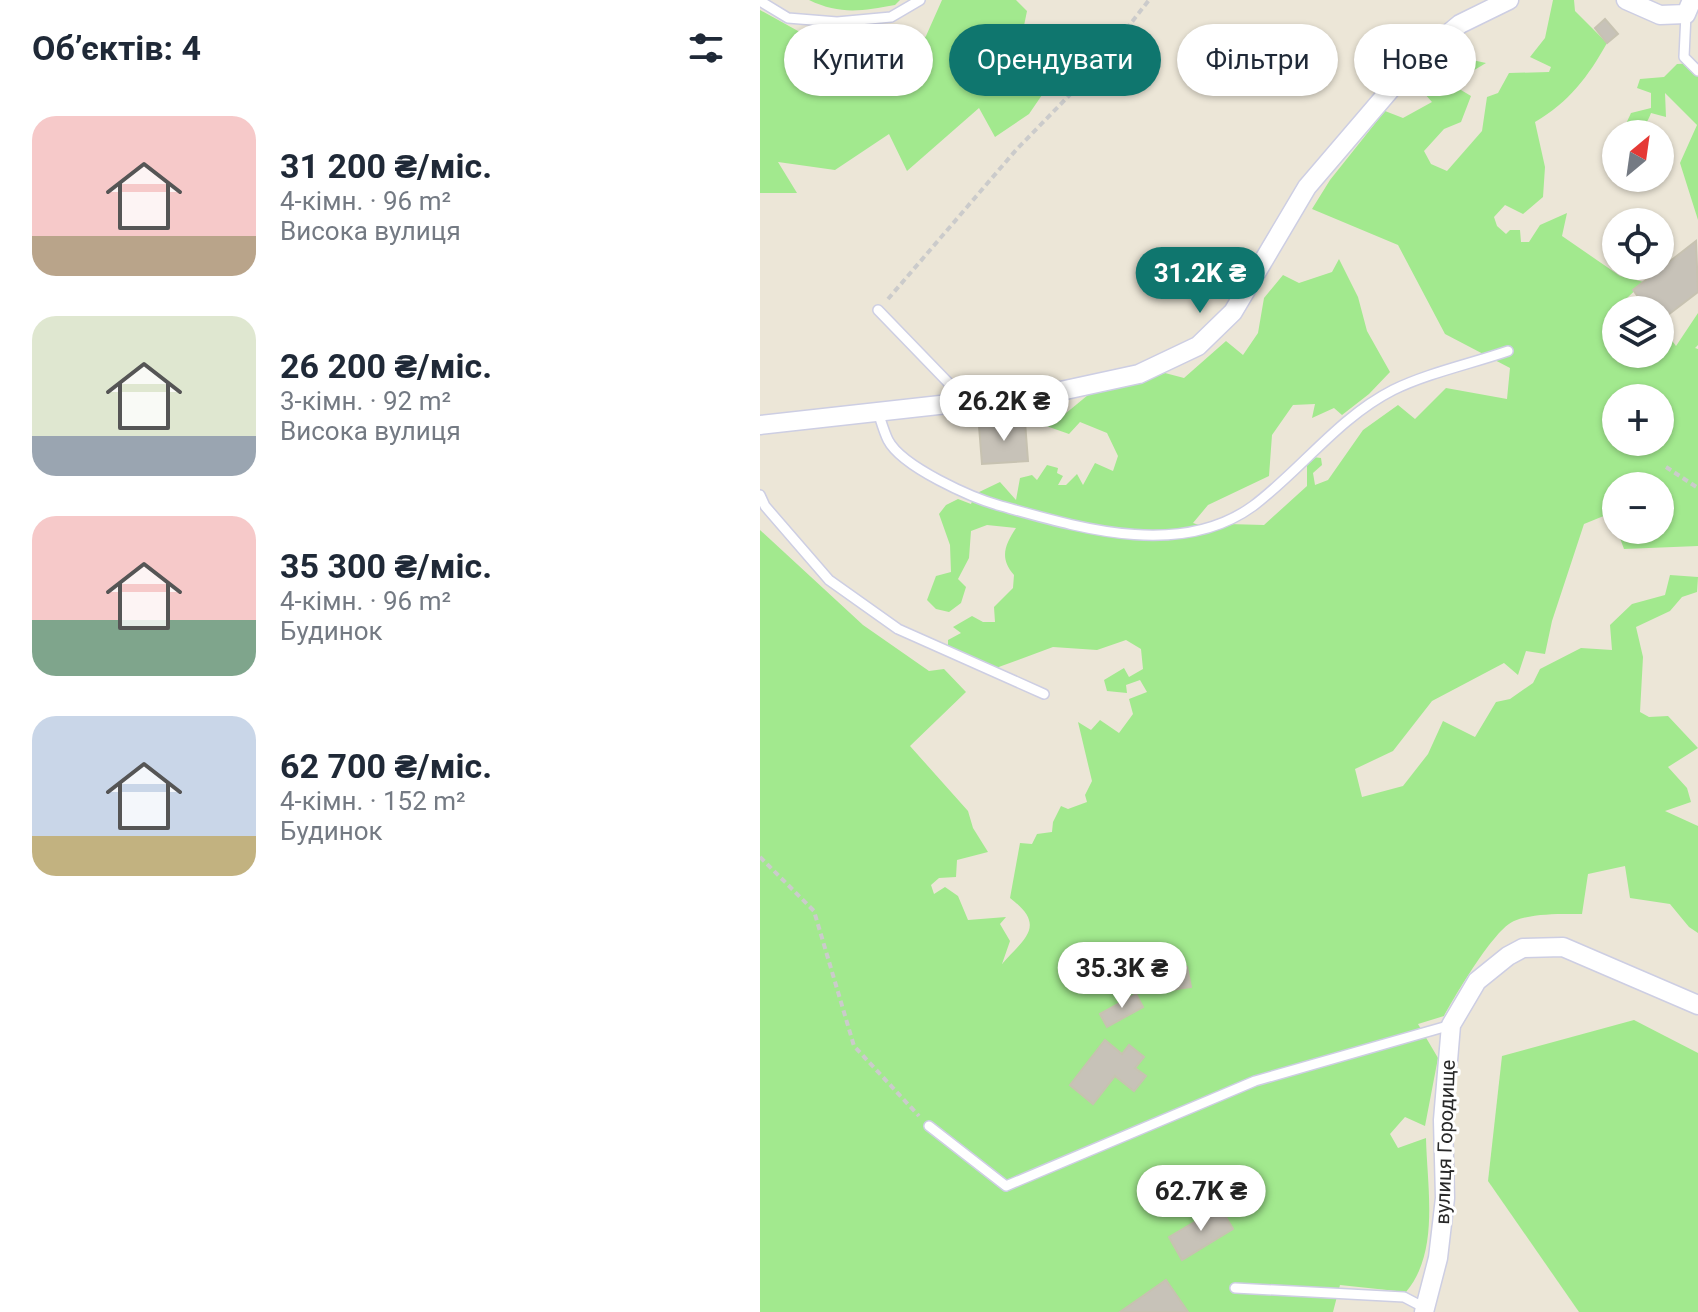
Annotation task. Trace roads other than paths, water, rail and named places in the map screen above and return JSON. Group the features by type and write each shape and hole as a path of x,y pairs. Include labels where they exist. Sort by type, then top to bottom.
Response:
{"street":[{"path":"760,425 1056,392 1139,374 1198,346 1233,312 1307,187 1414,62 1460,24 1509,0"},
{"path":"1626,0 1660,15 1692,10"},
{"name":"вулиця Городище","path":"1424,1310 1438,1258 1445,1198 1443,1120 1451,1025 1477,981 1523,948 1563,947 1698,1005"}],"lane":[{"path":"760,1 788,18 837,22 891,17 920,0"},
{"path":"1692,10 1684,57 1698,71"},
{"path":"878,310 966,401"},
{"path":"878,412 889,442 904,458 969,497 1063,524 1148,537 1204,529 1251,507 1335,431 1392,390 1508,351"},
{"path":"760,495 765,506 829,580 898,629 1044,694"},
{"path":"929,1126 1006,1186 1255,1081 1451,1025"},
{"path":"1235,1288 1404,1297 1424,1310"}]}
